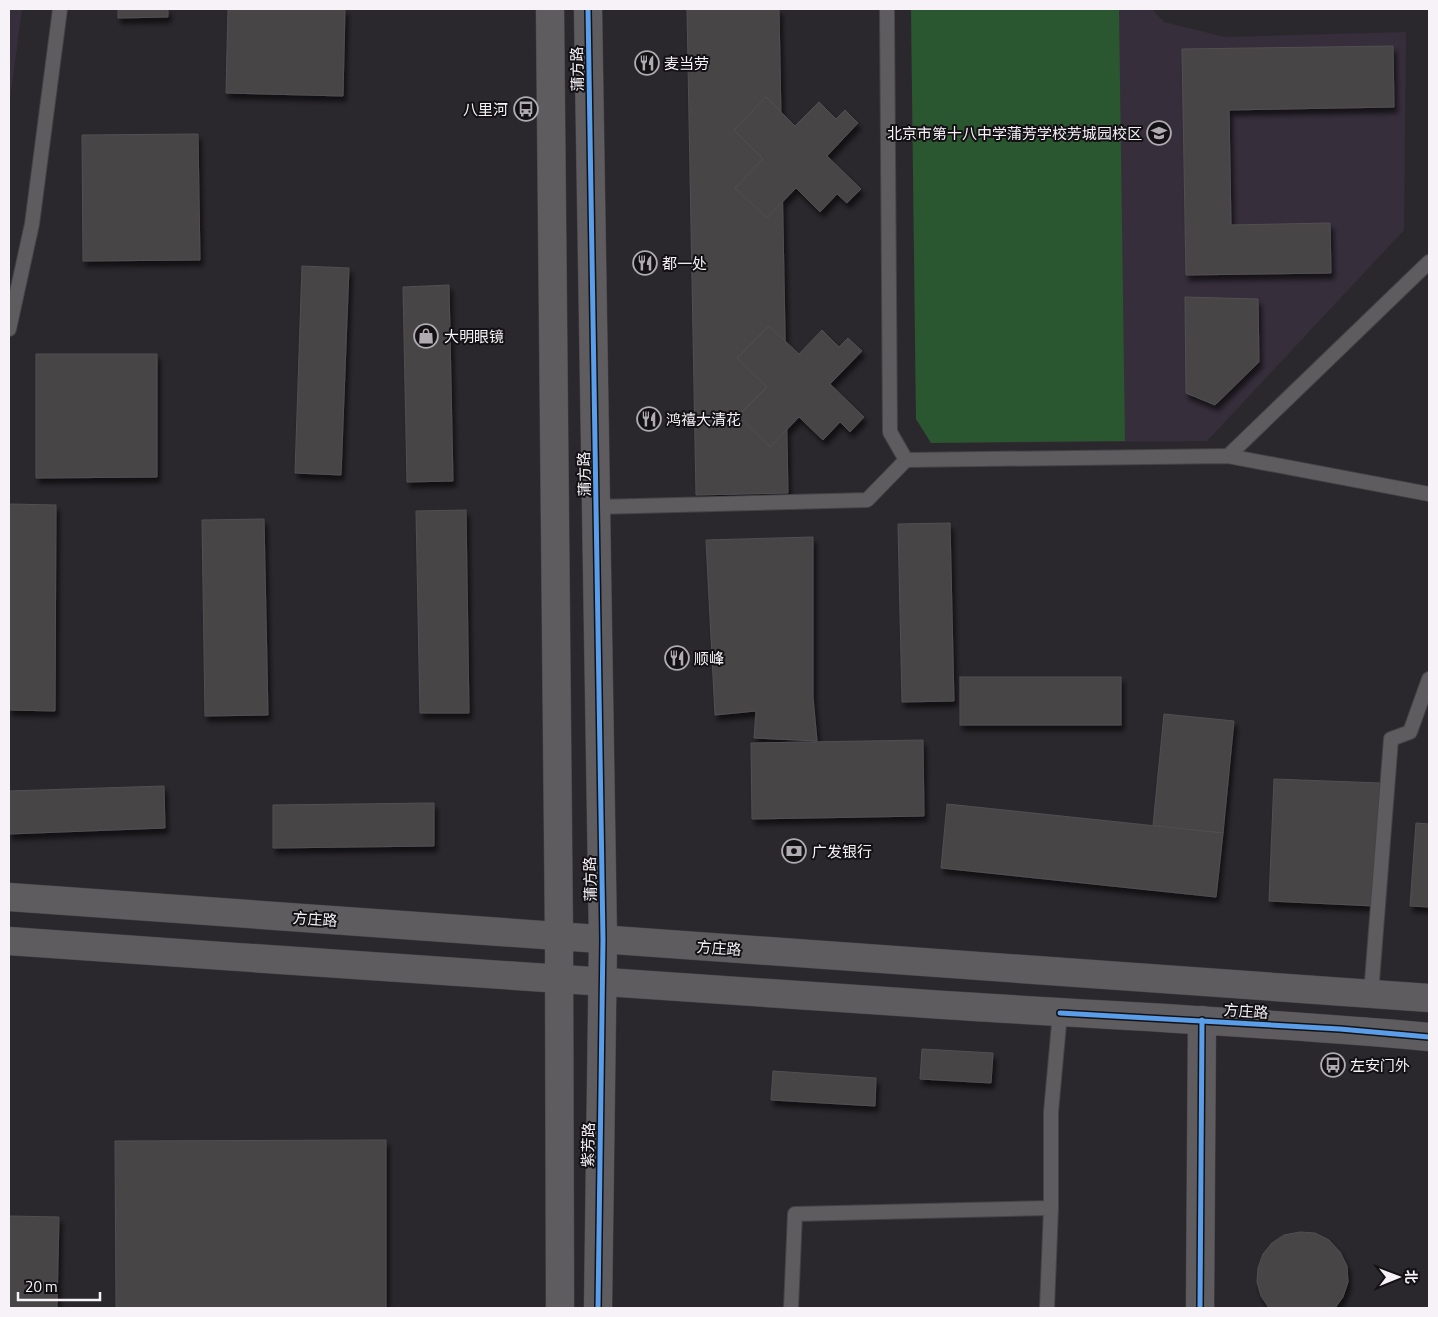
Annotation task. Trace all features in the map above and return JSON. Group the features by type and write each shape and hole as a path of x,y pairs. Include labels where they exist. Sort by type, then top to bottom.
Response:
{"street":[{"name":"蒲方路","path":"550,9 558,980"},
{"name":"蒲方路","path":"588,9 604,939 603,983"},
{"name":"方庄路","path":"9,897 1429,998"},
{"name":"方庄路","path":"9,941 603,983 1340,1029 1429,1037"},
{"name":"紫芳路","path":"558,980 560,1308"},
{"name":"紫芳路","path":"598,1308 603,983"},
{"path":"1200,1308 1202,1020"}],"lane":[{"path":"9,329 32,224 60,9"},
{"path":"887,9 890,432 906,460"},
{"path":"1228,456 1429,262"},
{"path":"597,507 867,500 906,460 1228,456 1429,494"},
{"path":"1371,994 1392,739 1410,732 1429,679"},
{"path":"1047,1308 1051,1208 1051,1112 1060,1013"},
{"path":"791,1308 795,1214 1051,1208"}],"shaded area":[{"path":"9,9 22,9 9,107"},
{"name":"北京市第十八中学蒲芳学校芳城园校区","path":"911,9 1152,9 1164,22 1225,37 1406,32 1404,230 1207,441 931,443 916,419"}],"green space":[{"path":"911,9 1119,9 1125,441 931,443 916,419"}],"building":[{"path":"118,9 168,9 168,17 118,18"},
{"path":"228,9 345,9 343,96 226,93"},
{"path":"687,9 779,9 788,493 696,495"},
{"path":"1393,46 1394,107 1229,110 1231,225 1330,223 1331,273 1186,275 1182,49"},
{"path":"766,97 795,126 819,102 836,119 845,110 858,123 827,156 861,189 847,203 837,194 820,212 796,188 767,218 735,188 763,159 734,130"},
{"path":"198,134 200,260 83,261 82,135"},
{"path":"302,266 349,268 341,475 295,473"},
{"path":"449,285 453,481 407,482 403,287"},
{"path":"1185,297 1258,299 1259,362 1215,405 1186,393"},
{"path":"769,326 799,354 822,330 839,347 848,338 862,351 830,384 864,417 850,432 840,422 823,440 799,417 770,447 738,416 767,387 737,358"},
{"path":"36,354 157,354 157,477 36,478"},
{"path":"9,504 56,505 55,711 9,710"},
{"path":"466,510 469,713 420,713 416,511"},
{"path":"264,519 268,715 205,716 202,520"},
{"path":"950,523 954,701 902,702 898,524"},
{"path":"813,537 813,697 817,741 754,738 756,711 715,715 706,540"},
{"path":"960,677 1121,677 1121,725 960,725"},
{"path":"1164,714 1234,721 1223,833 1153,826"},
{"path":"923,740 924,816 752,819 751,743"},
{"path":"1274,779 1380,783 1374,906 1269,901"},
{"path":"164,786 165,828 9,834 9,791"},
{"path":"434,803 434,846 273,848 273,805"},
{"path":"947,804 1223,833 1216,897 941,868"},
{"path":"1416,823 1429,824 1429,907 1410,906"},
{"path":"922,1049 993,1053 991,1083 920,1079"},
{"path":"773,1071 876,1078 875,1106 771,1100"},
{"path":"386,1140 386,1308 116,1308 115,1141"},
{"path":"9,1216 59,1217 57,1308 9,1308"},
{"path":"1300,1232 1315,1233 1329,1240 1340,1252 1347,1266 1348,1282 1343,1297 1335,1308 1269,1308 1261,1296 1257,1282 1258,1268 1263,1254 1272,1243 1284,1235"}],"cycle path":[{"path":"588,9 603,939 598,1308"},
{"path":"1060,1013 1340,1029 1429,1037"},
{"path":"1200,1308 1202,1020"}],"place":[{"name":"麦当劳","path":"647,63"},
{"name":"八里河","path":"526,109"},
{"name":"北京市第十八中学蒲芳学校芳城园校区","path":"1159,133"},
{"name":"都一处","path":"645,263"},
{"name":"大明眼镜","path":"426,336"},
{"name":"鸿禧大清花","path":"649,419"},
{"name":"顺峰","path":"677,658"},
{"name":"广发银行","path":"794,851"},
{"name":"左安门外","path":"1333,1065"}]}
